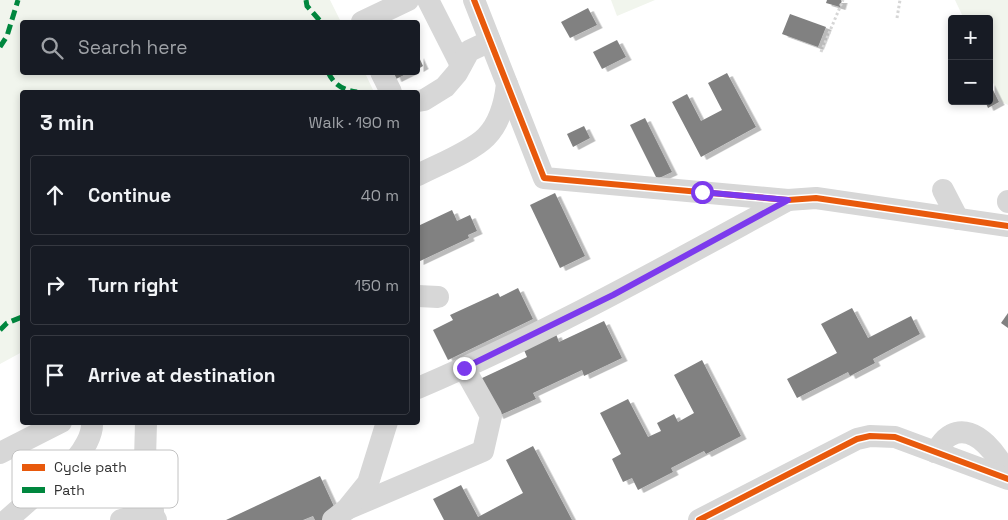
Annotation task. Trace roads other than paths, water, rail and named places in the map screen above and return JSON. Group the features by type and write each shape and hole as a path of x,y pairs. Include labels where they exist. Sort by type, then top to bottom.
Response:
{"street":[{"path":"366,20 408,0"},
{"path":"428,0 461,65"},
{"path":"474,0 544,178 788,200 816,198 1008,226"},
{"path":"420,101 446,87 470,51 490,41"},
{"path":"382,75 390,90"},
{"path":"420,174 474,146 486,136 505,103 507,84"},
{"path":"943,190 958,219"},
{"path":"420,387 464,368 613,295 788,200"},
{"path":"340,514 483,451 491,416 464,368"},
{"path":"0,453 55,425"},
{"path":"82,450 92,425"},
{"path":"145,450 146,425"},
{"path":"340,514 368,484 386,425"},
{"path":"935,452 946,438 951,435 962,432 970,433 976,436 1002,463 1008,478"},
{"path":"699,520 857,439 870,436 895,437 1008,478"},
{"path":"8,520 21,508"},
{"path":"126,519 154,516"}]}
